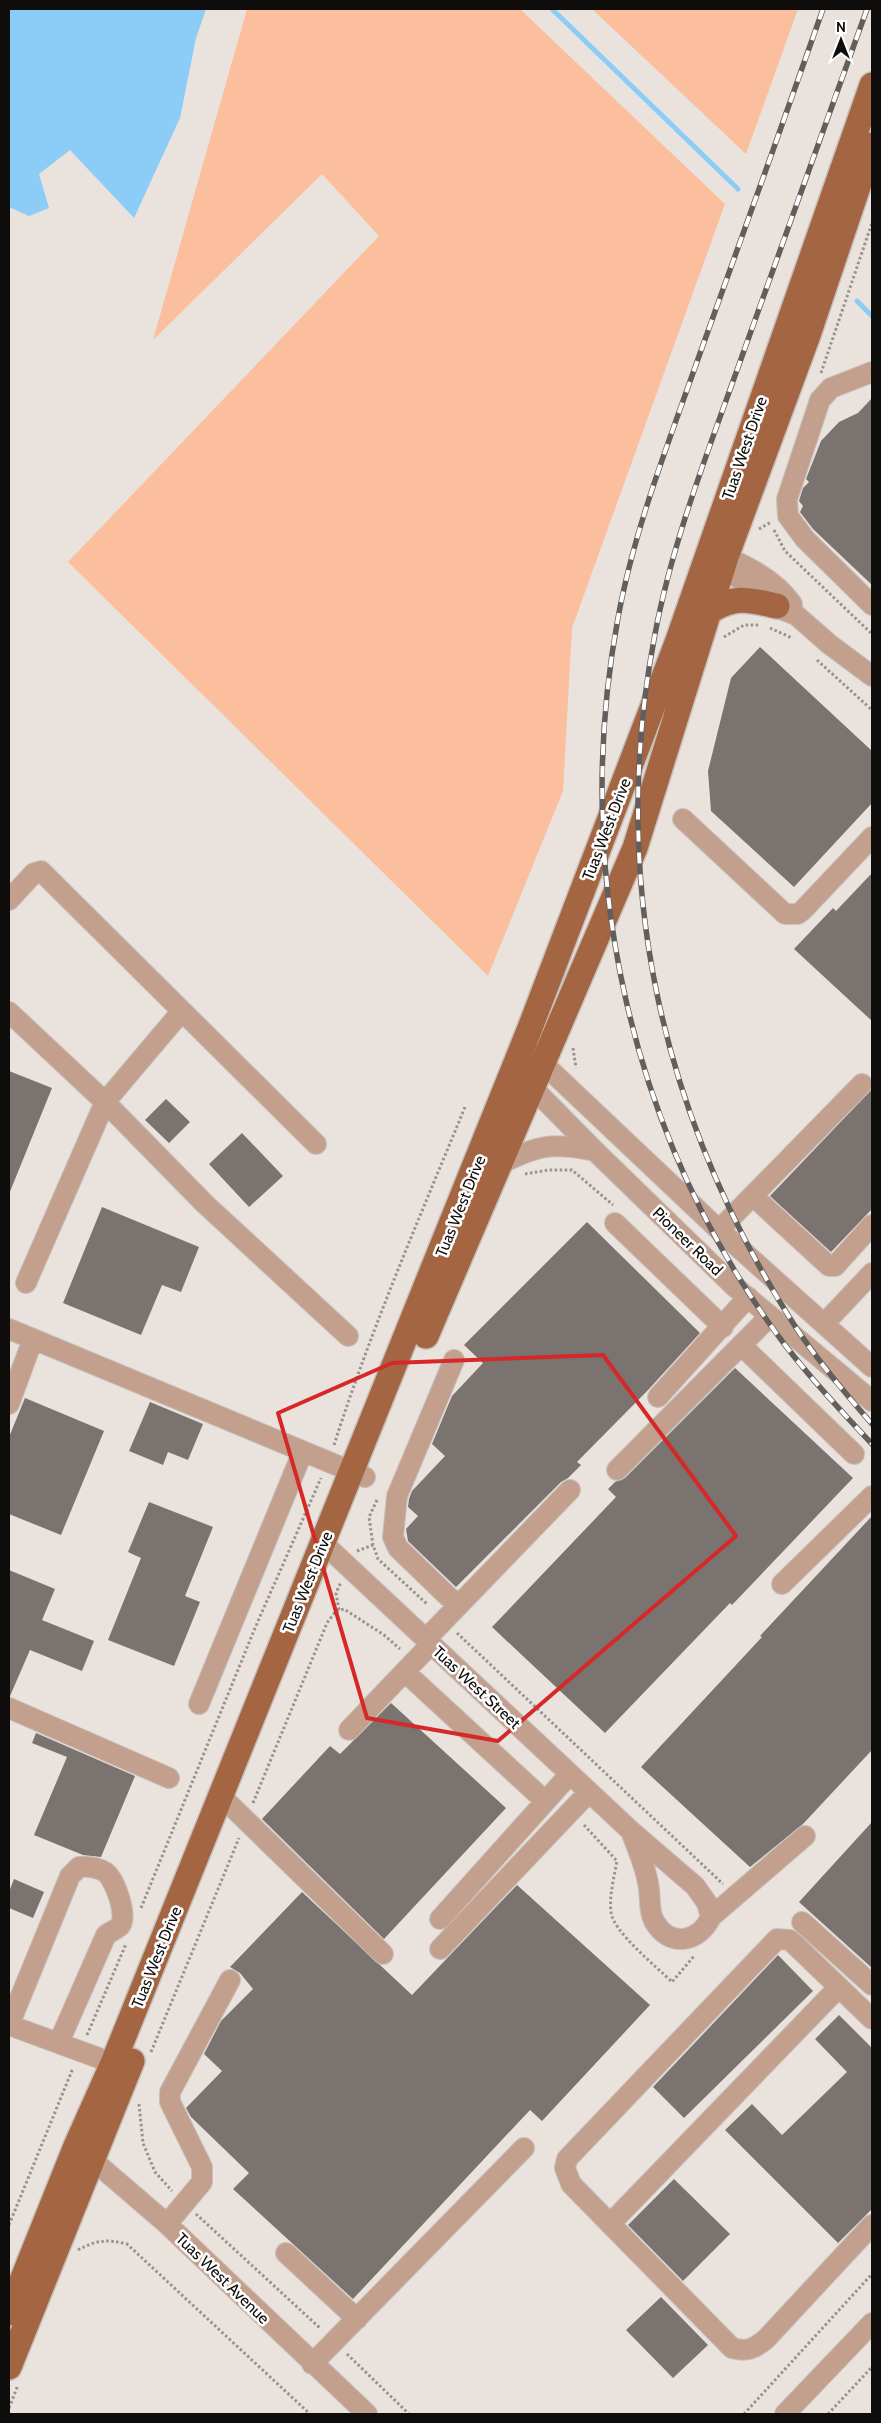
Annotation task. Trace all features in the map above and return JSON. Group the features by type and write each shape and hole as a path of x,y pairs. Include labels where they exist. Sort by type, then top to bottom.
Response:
{"main road":[{"name":"Tuas West Drive","path":"359,1474 532,1089 635,848 710,611 715,560 872,85"},
{"name":"Tuas West Drive","path":"9,2313 84,2153 234,1807 329,1549 677,642 715,560 807,338 872,145"},
{"path":"710,611 723,604 737,600 787,611"},
{"name":"Tuas West Drive","path":"14,2374 84,2153"}],"street":[{"path":"872,372 831,388 820,400 787,499 788,516 805,539 872,605"},
{"path":"715,560 787,611 872,676"},
{"path":"683,819 785,914 792,915 803,910 872,837"},
{"path":"9,900 34,873 41,871 316,1144"},
{"path":"26,1283 106,1102 182,1011"},
{"path":"9,1012 106,1102 205,1204 348,1336"},
{"name":"Pioneer Road","path":"519,1056 543,1063 719,1230 872,1367"},
{"name":"Pioneer Road","path":"519,1056 532,1089 595,1151 748,1297 872,1401"},
{"path":"719,1230 862,1084"},
{"path":"498,1165 524,1152 542,1146 563,1145 595,1151"},
{"path":"753,1196 829,1266 835,1266 872,1225"},
{"path":"615,1224 723,1327"},
{"path":"824,1324 872,1273"},
{"path":"658,1396 723,1327 748,1297"},
{"path":"617,1470 770,1316"},
{"path":"9,1329 359,1474"},
{"path":"9,1404 33,1339"},
{"path":"741,1345 854,1454"},
{"path":"454,1360 397,1496 393,1537 398,1548 458,1606"},
{"path":"199,1704 303,1451"},
{"path":"349,1730 410,1667 458,1606 570,1490"},
{"path":"782,1584 872,1496"},
{"name":"Tuas West Street","path":"329,1549 631,1831 695,1886 706,1903 711,1917 705,1929 693,1937 679,1940 666,1934 654,1921 648,1883 631,1831"},
{"path":"410,1667 545,1801"},
{"path":"9,1708 169,1778"},
{"path":"440,1919 570,1774"},
{"path":"440,1949 589,1792"},
{"path":"234,1807 383,1954"},
{"path":"711,1917 805,1836"},
{"path":"59,2042 106,1935 120,1926 124,1916 111,1878 105,1872 90,1866 79,1867 70,1876 9,2025 121,2066"},
{"path":"802,1922 872,1985"},
{"path":"872,2020 790,1940 781,1938 771,1943 567,2159 565,2168 571,2184 732,2348 743,2351 754,2349 766,2339 872,2225"},
{"path":"167,2224 202,2182 202,2166 170,2102 170,2092 230,1980"},
{"path":"610,2224 839,1987"},
{"path":"312,2364 524,2148"},
{"name":"Tuas West Avenue","path":"84,2153 167,2224 312,2364 367,2414"},
{"path":"286,2253 357,2319"},
{"path":"785,2414 872,2323"}],"path":[{"path":"771,522 776,538 785,552 872,634"},
{"path":"718,642 729,632 744,625 765,625 791,637 798,644"},
{"path":"813,657 872,710"},
{"path":"572,1039 578,1074"},
{"path":"140,1911 255,1628 329,1461 356,1375 465,1107"},
{"path":"149,2055 234,1807 327,1623 336,1611 344,1610 384,1635 410,1667"},
{"path":"9,2224 129,1938"},
{"path":"139,2099 138,2108 143,2143 155,2172 184,2203 335,2342 409,2414"},
{"path":"72,2257 93,2242 110,2239 127,2244 310,2414"},
{"path":"744,2414 872,2274"},
{"path":"828,2414 872,2367"},
{"path":"9,2408 14,2374"}],"highlighted area":[{"path":"603,1355 736,1536 498,1741 367,1718 278,1413 392,1363"}],"shaded area":[{"path":"247,9 520,9 725,204 572,628 563,791 488,976 68,562 379,236 322,174 153,340"},
{"path":"592,9 798,9 746,154"}],"water":[{"path":"9,9 206,9 196,38 180,118 134,218 70,150 39,174 49,208 29,216 9,207"}],"building":[{"path":"872,398 872,585 813,529 800,512 803,506 799,501 803,488 809,482 806,479 821,441 839,422 858,413"},
{"path":"760,647 872,751 872,803 794,887 711,811 708,771 731,678"},
{"path":"872,873 872,1021 794,949 833,908 836,911"},
{"path":"9,1071 52,1088 9,1194"},
{"path":"872,1089 872,1209 831,1252 770,1196"},
{"path":"166,1099 190,1122 169,1143 145,1120"},
{"path":"242,1133 283,1176 249,1207 209,1164"},
{"path":"102,1207 199,1247 181,1292 162,1285 141,1335 63,1303"},
{"path":"587,1222 700,1333 649,1389 577,1462 581,1465 561,1482 456,1587 408,1541 406,1529 418,1516 408,1507 412,1491 445,1456 432,1444 452,1396 483,1363 464,1345"},
{"path":"735,1368 853,1478 732,1605 730,1603 605,1733 492,1627 616,1497 608,1489 615,1482 625,1478"},
{"path":"25,1398 104,1431 61,1535 9,1514 9,1437"},
{"path":"150,1402 203,1424 188,1460 168,1452 163,1465 129,1451"},
{"path":"149,1502 213,1527 185,1596 200,1602 174,1666 108,1640 141,1558 128,1552"},
{"path":"872,1516 872,1750 803,1824 750,1867 641,1767"},
{"path":"9,1570 55,1589 42,1620 94,1641 82,1671 30,1650 10,1696"},
{"path":"391,1703 506,1808 384,1939 262,1819 330,1746 340,1754"},
{"path":"36,1733 135,1776 101,1857 83,1855 34,1835 67,1757 32,1743"},
{"path":"872,1822 872,1968 799,1902"},
{"path":"14,1879 44,1892 33,1918 9,1908 9,1892"},
{"path":"517,1885 650,2005 542,2121 530,2110 353,2299 233,2189 249,2173 191,2117 186,2108 222,2071 204,2054 221,2021 253,1989 240,1973 230,1967 302,1892 412,1995"},
{"path":"778,1955 813,1991 684,2118 653,2087"},
{"path":"839,2015 872,2048 872,2209 838,2243 725,2130 752,2104 782,2135 847,2072 815,2039"},
{"path":"674,2179 730,2234 683,2281 628,2225"},
{"path":"661,2297 708,2345 673,2378 626,2330"}],"waterway":[{"path":"552,9 738,189"},
{"path":"857,301 872,316"}],"railway":[{"path":"823,9 664,455 633,552 618,618 605,713 602,809 609,905 626,999 652,1091 687,1180 731,1265 785,1345 816,1383 872,1444"},
{"path":"867,9 704,461 672,564 655,634 642,725 638,815 643,904 656,992 678,1077 709,1161 747,1243 793,1323 821,1362 872,1424"}]}
